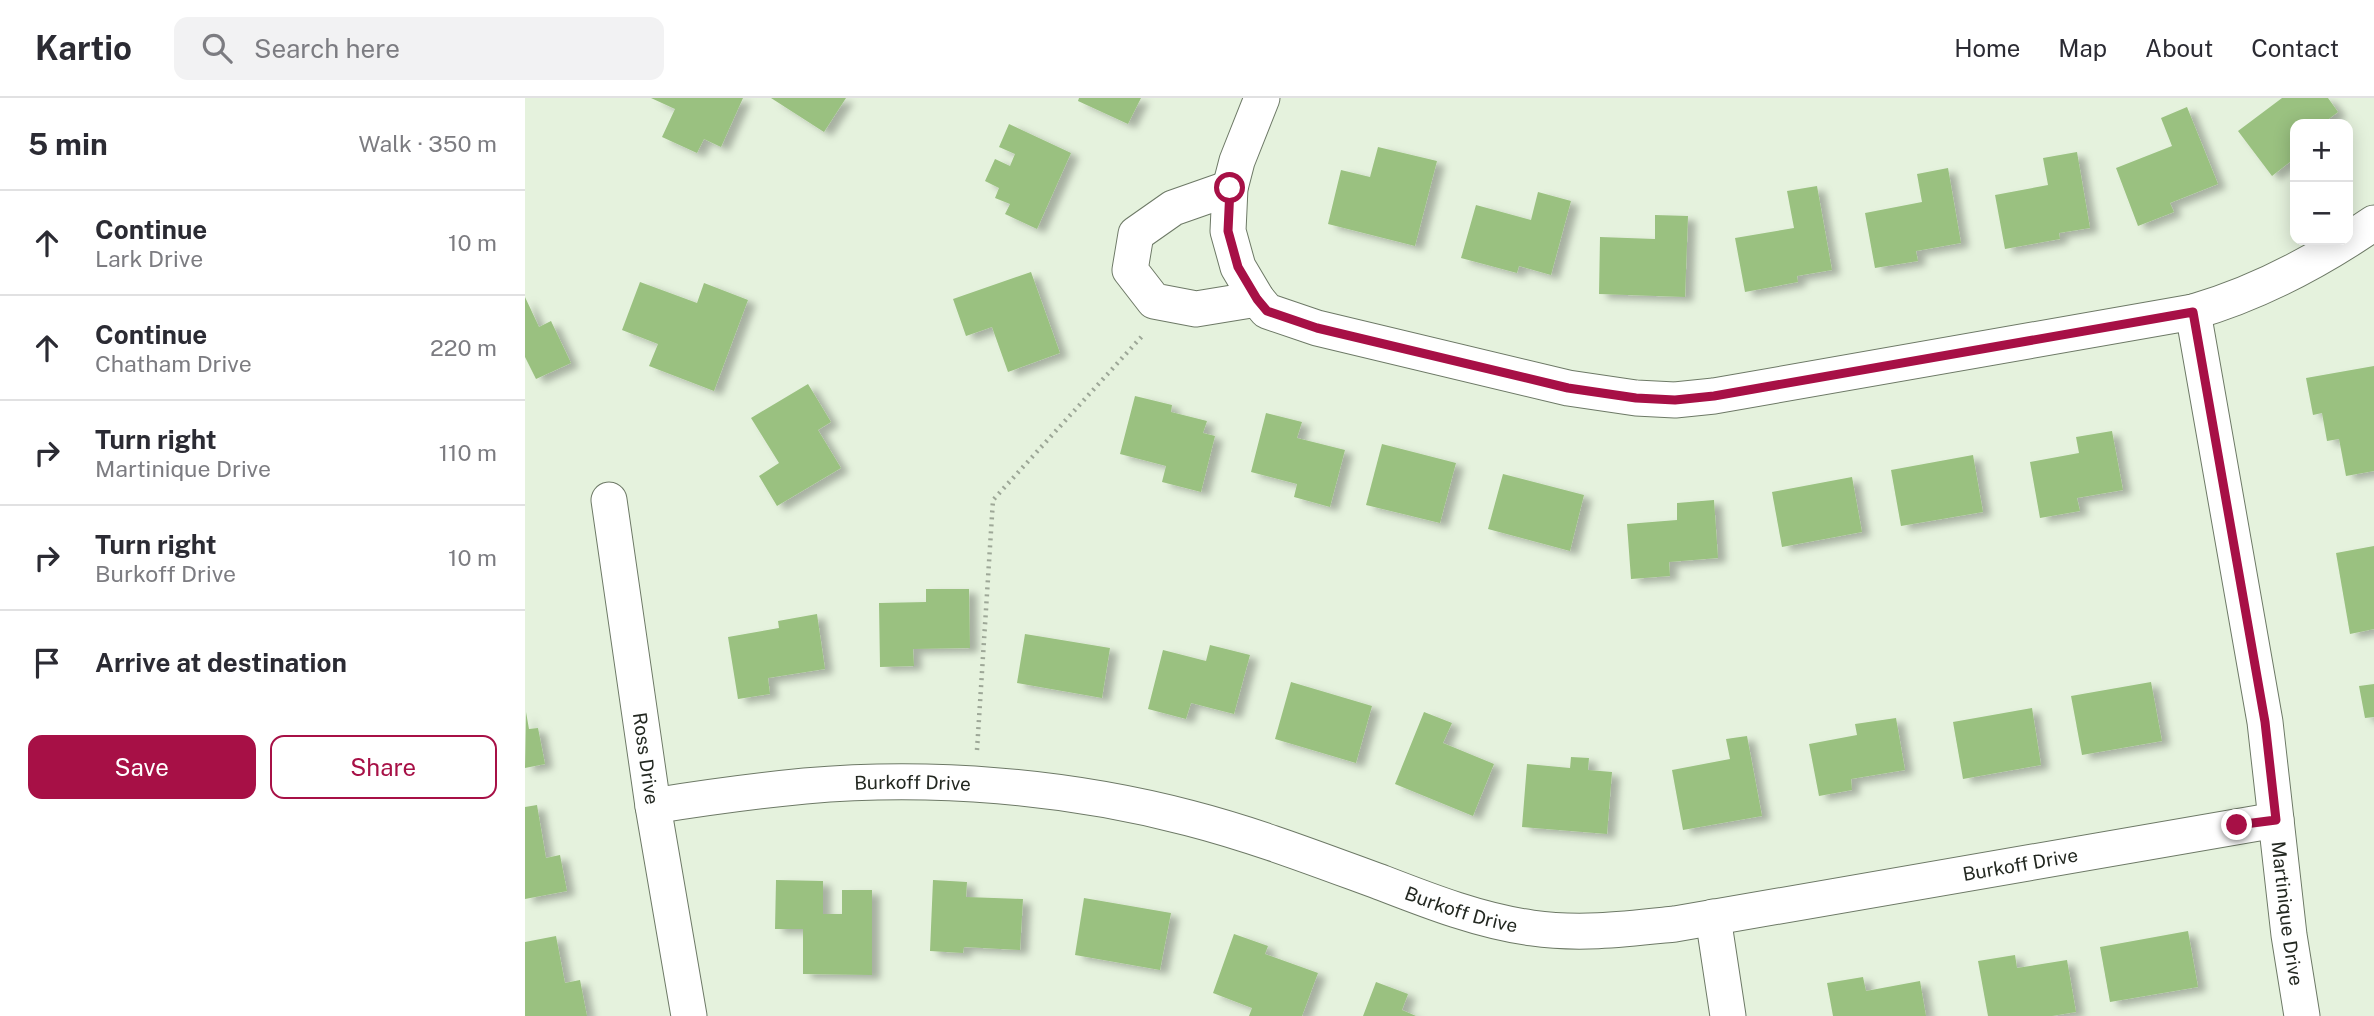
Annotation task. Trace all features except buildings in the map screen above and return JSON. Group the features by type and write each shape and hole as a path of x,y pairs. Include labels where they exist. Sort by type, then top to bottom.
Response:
{"street":[{"path":"1262,98 1237,161 1230,188 1228,231 1238,267 1267,311 1317,328 1568,388 1636,398 1675,400 1727,394 2193,312 2228,302 2275,282 2330,253 2374,223"},
{"path":"1230,188 1173,208 1136,234 1130,270 1154,301 1196,309 1257,299"},
{"name":"Martinique Drive","path":"2193,312 2265,722 2289,935 2302,1016"},
{"name":"Ross Drive","path":"609,500 653,806 689,1016"},
{"name":"Burkoff Drive","path":"653,806 808,786 886,783 961,784 1048,792 1114,802 1227,828 1424,899 1486,918 1531,928 1569,931 1609,931 1713,917 2276,820"},
{"path":"1713,917 1728,1016"}],"path":[{"path":"977,750 993,500 1144,334"}],"route":[{"path":"1230,188 1228,231 1238,267 1267,311 1317,328 1568,388 1636,398 1675,400 1714,396 2193,312 2265,722 2276,820 2237,825"}]}
